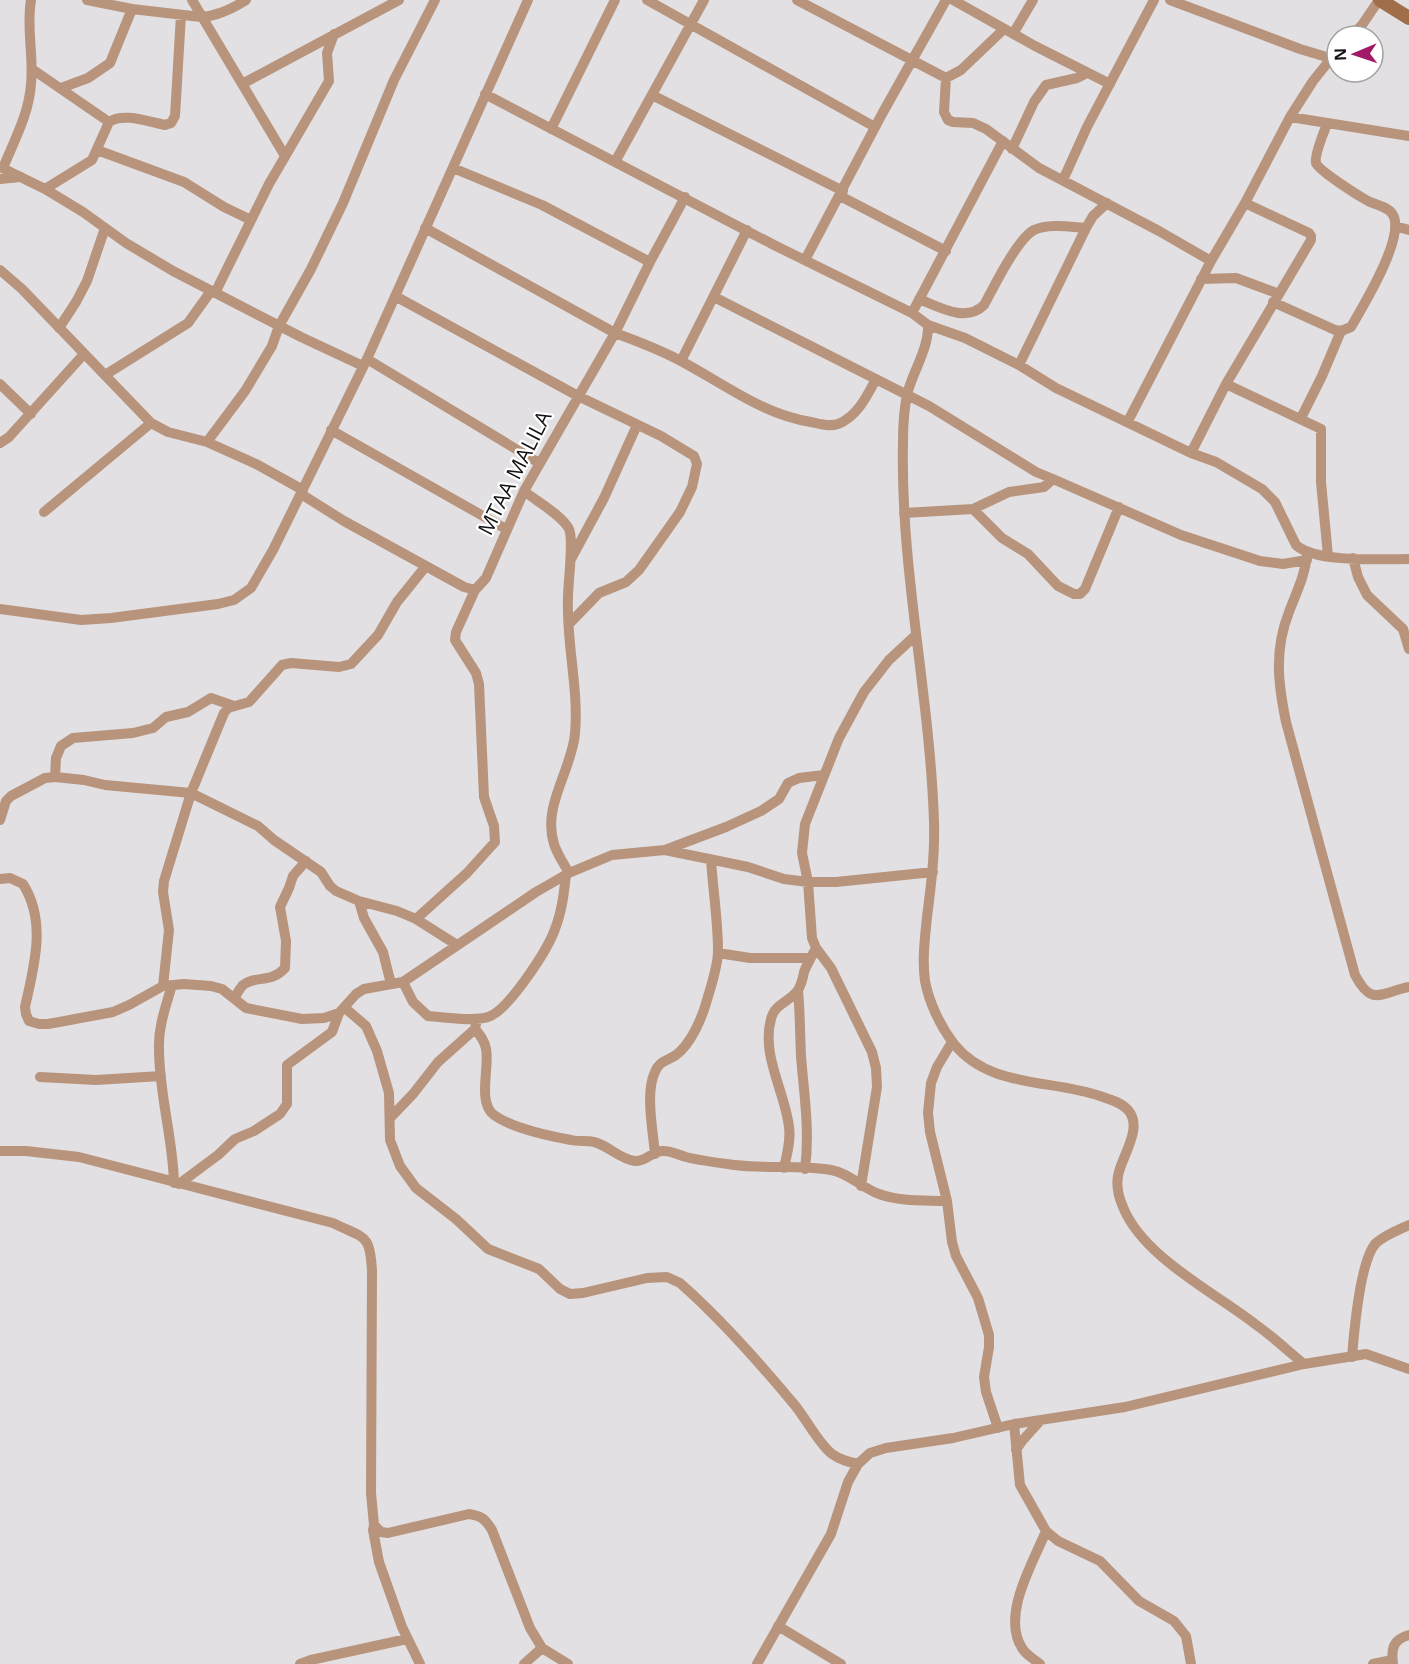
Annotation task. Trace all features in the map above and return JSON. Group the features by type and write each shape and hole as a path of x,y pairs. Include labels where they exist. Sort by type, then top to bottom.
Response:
{"main road":[{"path":"1379,0 1409,18"}],"street":[{"path":"31,0 28,15 31,86 26,111 1,171 22,177 45,189 152,259 213,292 279,326 365,362 539,463"},
{"path":"87,0 132,9 201,16 210,16 233,8 246,0"},
{"path":"192,0 285,156"},
{"path":"242,84 399,0"},
{"path":"207,442 264,361 279,326 311,269 343,203 394,80 435,0"},
{"path":"0,609 81,620 135,615 234,600 251,588 302,492 365,362 528,0"},
{"path":"551,129 615,0"},
{"path":"647,0 875,127"},
{"path":"615,162 704,0"},
{"path":"797,0 946,78"},
{"path":"805,261 875,127 946,0"},
{"path":"953,0 1110,84"},
{"path":"946,78 961,70 1008,31 1033,0"},
{"path":"1063,180 1087,127 1154,0"},
{"path":"1170,0 1300,49 1325,53"},
{"path":"1363,24 1379,0"},
{"path":"61,88 88,78 110,63 132,9"},
{"path":"45,189 92,160 109,122 114,119 126,118 165,125 171,123 174,116 181,15"},
{"path":"105,375 188,323 213,292 285,156 329,81 327,52 334,34"},
{"path":"1128,421 1210,261 1245,203 1290,117 1325,67"},
{"path":"32,69 109,122"},
{"path":"1012,149 1035,102 1046,86 1087,73"},
{"path":"946,78 944,112 948,120 973,123 986,129 1039,168 1210,261"},
{"path":"485,94 805,261 912,313 928,325 965,338 1020,364 1056,388 1191,453 1216,462 1262,489 1275,502 1296,546 1307,556"},
{"path":"652,95 841,193 945,251"},
{"path":"1290,117 1409,136"},
{"path":"1201,279 1236,278 1341,330 1351,327 1386,261 1395,226 1390,210 1367,200 1319,168 1316,157 1327,124"},
{"path":"912,313 1003,141"},
{"path":"97,150 184,182 224,207 251,220"},
{"path":"453,168 542,205 650,262"},
{"name":"MTAA MALILA","path":"416,920 467,873 495,842 494,826 484,797 479,684 476,673 455,640 456,632 475,590 486,578 524,491 615,333 685,197"},
{"path":"1020,364 1086,228 1093,216 1107,203"},
{"path":"1191,453 1226,384 1301,259 1311,236 1245,203"},
{"path":"1395,226 1409,230"},
{"path":"919,299 955,312 970,314 978,311 984,305 1017,249 1034,230 1054,227 1086,228"},
{"path":"59,327 87,281 105,228"},
{"path":"425,228 615,333 649,345 681,361 763,409 795,420 829,426 840,423 854,414 876,379"},
{"path":"681,361 747,230"},
{"path":"0,270 22,289 151,423 168,432 207,442 256,464 344,521 464,587 475,590"},
{"path":"395,296 578,396 661,436 694,456 697,464 692,487 680,512 639,570 626,582 599,593 569,624"},
{"path":"714,297 929,406 1036,472 1180,535 1260,561 1283,564 1307,556 1409,559"},
{"path":"928,325 926,343 907,395 903,440 904,513 927,723 934,823 933,872 924,950 928,994 952,1042 969,1060 988,1071 1008,1077 1083,1090 1116,1102 1128,1111 1132,1120 1133,1132 1118,1176 1118,1194 1125,1212 1139,1234 1154,1250 1256,1324 1304,1364"},
{"path":"1301,418 1341,330"},
{"path":"0,443 31,414 84,354"},
{"path":"0,384 31,414"},
{"path":"1226,384 1321,429 1321,482 1328,556"},
{"path":"44,512 151,423"},
{"path":"570,562 604,498 638,425"},
{"path":"332,430 506,529"},
{"path":"904,513 973,509 1009,492 1044,487 1053,479"},
{"path":"403,982 413,1002 428,1016 478,1018 490,1016 524,982 555,931 562,905 567,873 554,848 551,813 575,735 574,680 568,600 569,528 524,491"},
{"path":"973,509 1002,538 1028,554 1058,586 1074,594 1080,594 1085,589 1119,507"},
{"path":"1307,556 1302,582 1286,622 1278,657 1278,686 1286,722 1326,873 1347,941 1354,975 1363,991 1369,994 1377,995 1409,987"},
{"path":"1353,558 1358,577 1367,595 1403,629 1409,649"},
{"path":"177,1184 160,1076 158,1047 167,985 169,930 163,892 164,880 190,794 228,708 249,702 282,665 291,663 339,668 351,664 378,635 397,602 426,566"},
{"path":"861,1186 877,1087 876,1068 872,1052 831,968 816,948 812,938 808,882 802,853 805,824 839,738 864,693 889,660 916,635"},
{"path":"55,777 56,758 61,746 73,738 133,733 153,728 166,717 188,712 211,698 234,706"},
{"path":"177,1184 218,1155 235,1139 254,1131 280,1114 286,1104 287,1065 332,1032 342,1010 356,994 364,989 403,982 567,873 612,855 665,850 726,827 761,811 779,799 788,783 799,778 824,775"},
{"path":"0,820 6,801 11,796 37,782 55,777 190,794 258,826 274,840 321,872 336,891 359,901 397,910 457,945"},
{"path":"665,850 748,867 784,879 808,882 933,872"},
{"path":"655,1154 651,1083 660,1062 675,1056 691,1036 706,1002 718,953 711,860"},
{"path":"234,998 243,985 279,975 285,968 286,941 279,907 290,888 293,876 306,861"},
{"path":"0,879 10,878 23,884 35,907 37,955 25,1007 29,1021 50,1024 113,1012 167,985 184,984 222,989 246,1008 302,1019 324,1018 342,1010"},
{"path":"359,901 364,918 383,952 391,984"},
{"path":"805,1169 807,1111 801,1056 798,990 816,948"},
{"path":"718,953 750,958 810,958"},
{"path":"784,1167 790,1141 790,1127 770,1054 770,1027 771,1017 778,1006 798,990"},
{"path":"342,1010 366,1026 377,1051 389,1093 390,1140 400,1167 416,1188 456,1219 488,1249 539,1269 560,1289 570,1294 647,1278 667,1277 680,1283 748,1349 806,1418 826,1448 834,1455 858,1464"},
{"path":"390,1118 413,1094 438,1062 475,1029 478,1018"},
{"path":"475,1029 487,1050 485,1098 490,1111 494,1115 542,1134 573,1141 595,1142 633,1161 642,1161 666,1151 732,1165 832,1170 851,1177 861,1186 880,1194 901,1199 947,1201"},
{"path":"952,1042 937,1067 931,1083 928,1113 930,1132 947,1201 956,1256 978,1298 989,1335 984,1377 986,1392 998,1428"},
{"path":"40,1077 96,1080 160,1076"},
{"path":"0,1151 79,1157 333,1223 368,1242 372,1271 371,1493 373,1530 380,1562 407,1639 420,1664"},
{"path":"1352,1356 1354,1328 1367,1257 1383,1238 1409,1225"},
{"path":"757,1664 831,1534 848,1482 858,1464 870,1453 1014,1424 1125,1407 1304,1364 1352,1356 1366,1354 1409,1369"},
{"path":"1016,1451 1041,1420"},
{"path":"1014,1424 1020,1485 1046,1532 1058,1541 1100,1561 1139,1601 1174,1621 1186,1636 1191,1664"},
{"path":"374,1524 381,1532 387,1533 469,1514 485,1520 492,1530 530,1628 542,1648 568,1664"},
{"path":"1040,1664 1023,1650 1018,1640 1015,1620 1019,1595 1046,1532"},
{"path":"778,1626 841,1664"},
{"path":"1373,1664 1392,1662 1392,1648 1395,1641 1409,1635"},
{"path":"300,1664 407,1639"},
{"path":"524,1664 542,1648"}]}
